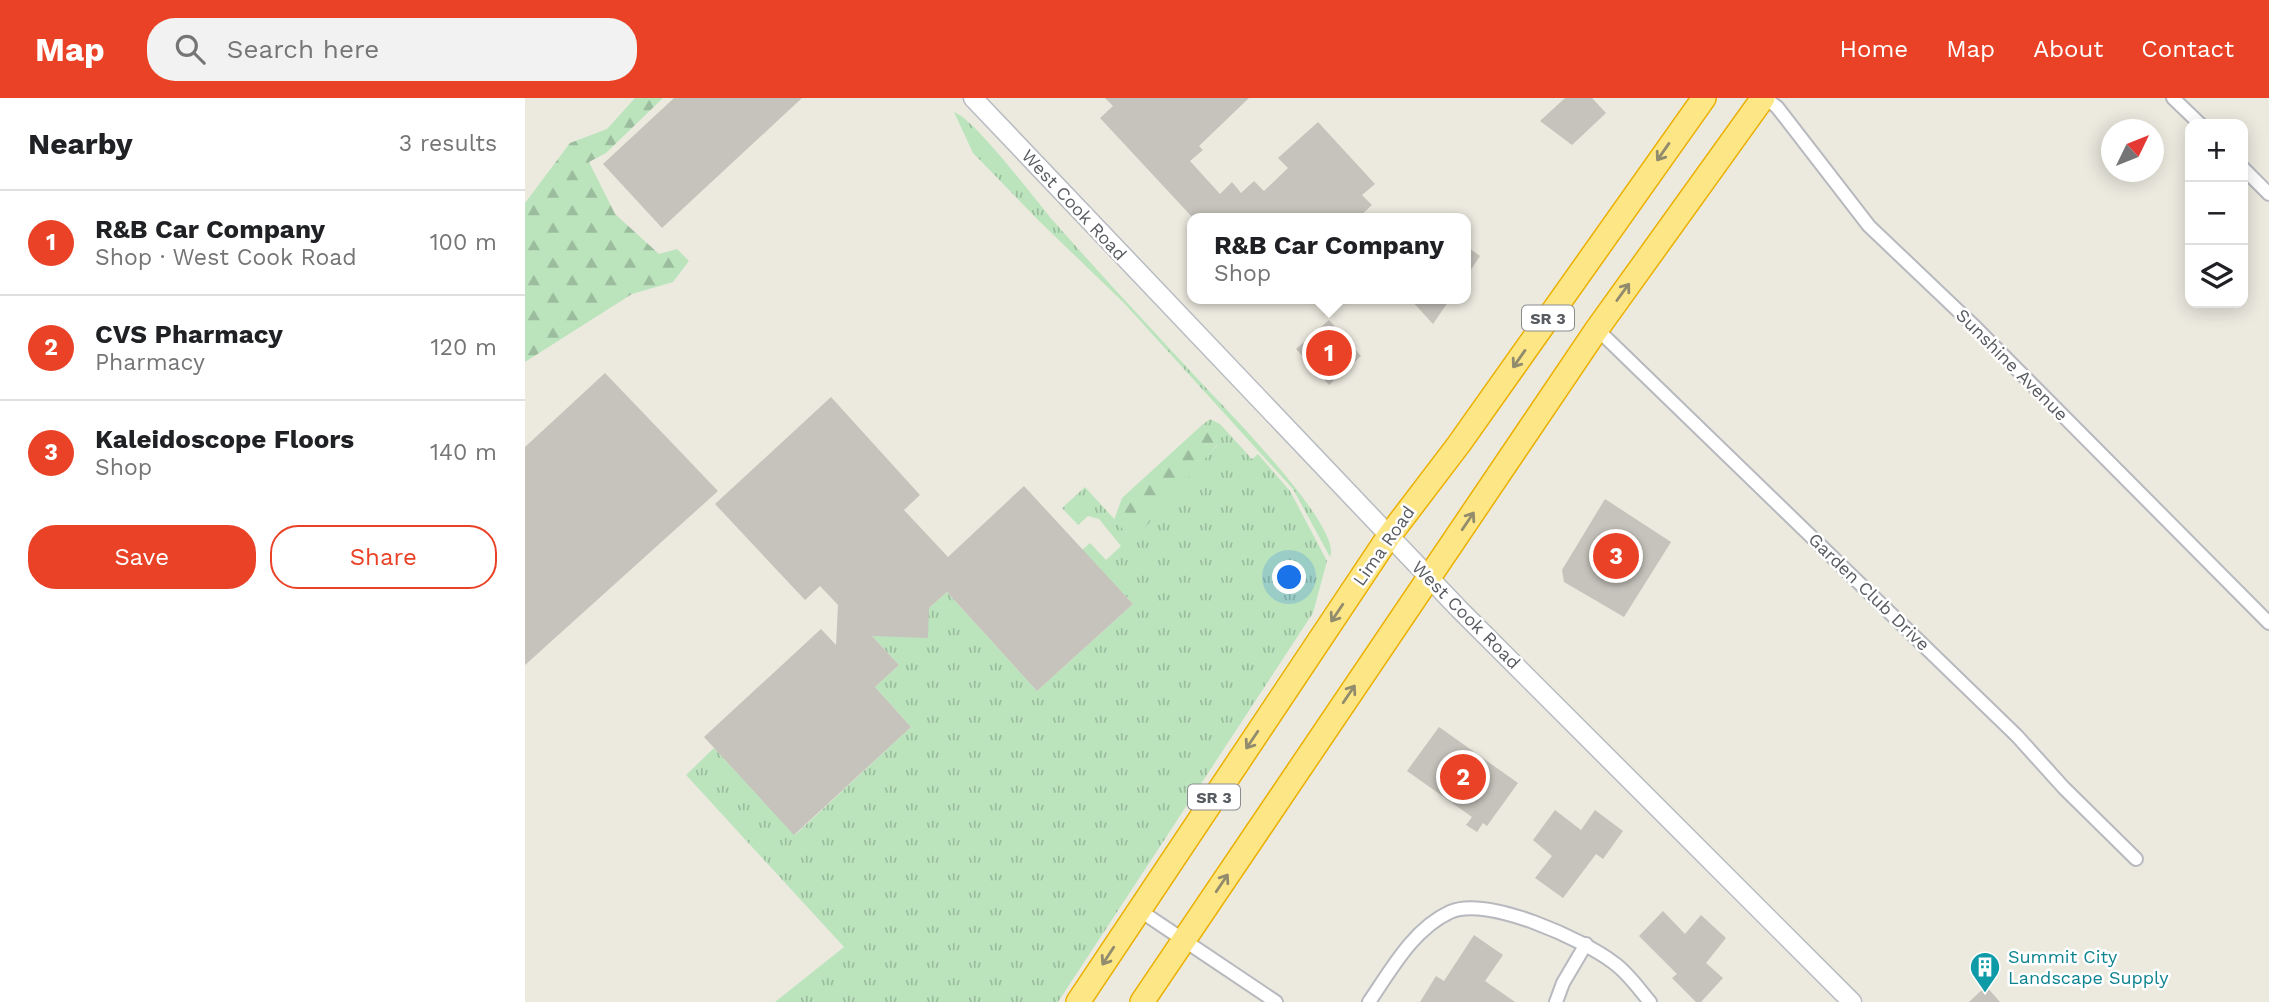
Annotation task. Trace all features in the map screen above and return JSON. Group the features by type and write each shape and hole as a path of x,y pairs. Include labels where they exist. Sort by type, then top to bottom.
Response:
{"highway":[{"name":"Lima Road","path":"1078,1002 1389,536 1459,444 1665,148 1704,98"},
{"name":"SR 3","path":"1142,1002 1597,329 1764,98"}],"main road":[{"name":"West Cook Road","path":"973,98 1389,536 1852,1002"}],"street":[{"name":"Sunshine Avenue","path":"1764,98 1777,107 1869,226 1973,325 2269,623"},
{"path":"2183,101 2196,119"},
{"path":"2248,173 2269,194"},
{"name":"Garden Club Drive","path":"1597,329 2017,736 2064,788 2136,859"},
{"path":"1369,1002 1412,941 1451,911 1485,909 1564,933 1586,944 1617,964 1650,1002"},
{"path":"1139,910 1276,1002"},
{"path":"1556,1002 1563,983 1586,944"}],"green space":[{"path":"635,98 663,98 606,153 589,162 615,214 659,254 677,249 689,261 673,282 632,294 525,362 525,203 570,143 607,129"},
{"path":"954,112 964,118 991,145 1056,224 1276,464 1318,519 1329,542 1330,557 1293,489 1124,303 973,153"},
{"path":"1210,419 1220,424 1252,459 1258,454 1290,491 1327,561 1313,613 1058,1002 775,1002 844,947 686,775 714,748 795,835 911,727 875,687 899,665 872,636 929,608 947,592 1037,691 1133,604 1082,550 1090,543 1106,560 1121,546 1099,519 1088,516 1078,525 1062,508 1085,487 1127,533 1217,446 1202,425"},
{"path":"1202,425 1217,445 1141,532 1127,533 1114,520 1122,498"}],"building":[{"path":"674,98 802,98 662,228 603,164"},
{"path":"1105,98 1249,98 1199,146 1203,150 1190,161 1220,194 1232,182 1241,193 1254,181 1264,191 1288,168 1278,158 1318,122 1375,184 1362,195 1372,205 1363,213 1188,213 1100,118 1113,106"},
{"path":"1565,98 1592,98 1606,113 1572,145 1540,121"},
{"path":"1471,250 1480,256 1471,270"},
{"path":"1415,304 1447,304 1433,324"},
{"path":"1329,320 1361,356 1329,385 1296,349"},
{"path":"605,373 718,491 525,665 525,447"},
{"path":"831,397 920,495 904,510 948,557 1024,486 1133,604 1037,691 947,592 929,608 928,638 872,636 899,665 875,687 911,727 794,835 704,737 821,629 836,645 838,605 820,586 805,600 715,504"},
{"path":"1605,499 1671,542 1624,617 1564,582 1562,570"},
{"path":"1439,727 1518,783 1487,826 1483,823 1477,832 1466,825 1472,817 1407,771"},
{"path":"1555,810 1581,830 1595,810 1623,831 1603,859 1596,854 1563,898 1535,878 1552,856 1533,840"},
{"path":"1663,911 1685,934 1701,915 1726,938 1706,963 1723,978 1701,1002 1696,1002 1672,978 1677,974 1639,936"},
{"path":"1474,935 1503,955 1485,981 1515,1002 1420,1002 1436,976 1444,981"},
{"name":"Summit City Landscape Supply","path":"1986,986 2000,1002 1969,1002"}],"place":[{"name":"R&B Car Company","path":"1329,353"},
{"name":"Kaleidoscope Floors","path":"1616,556"},
{"name":"CVS Pharmacy","path":"1463,777"},
{"name":"Summit City Landscape Supply","path":"1985,994"}]}
